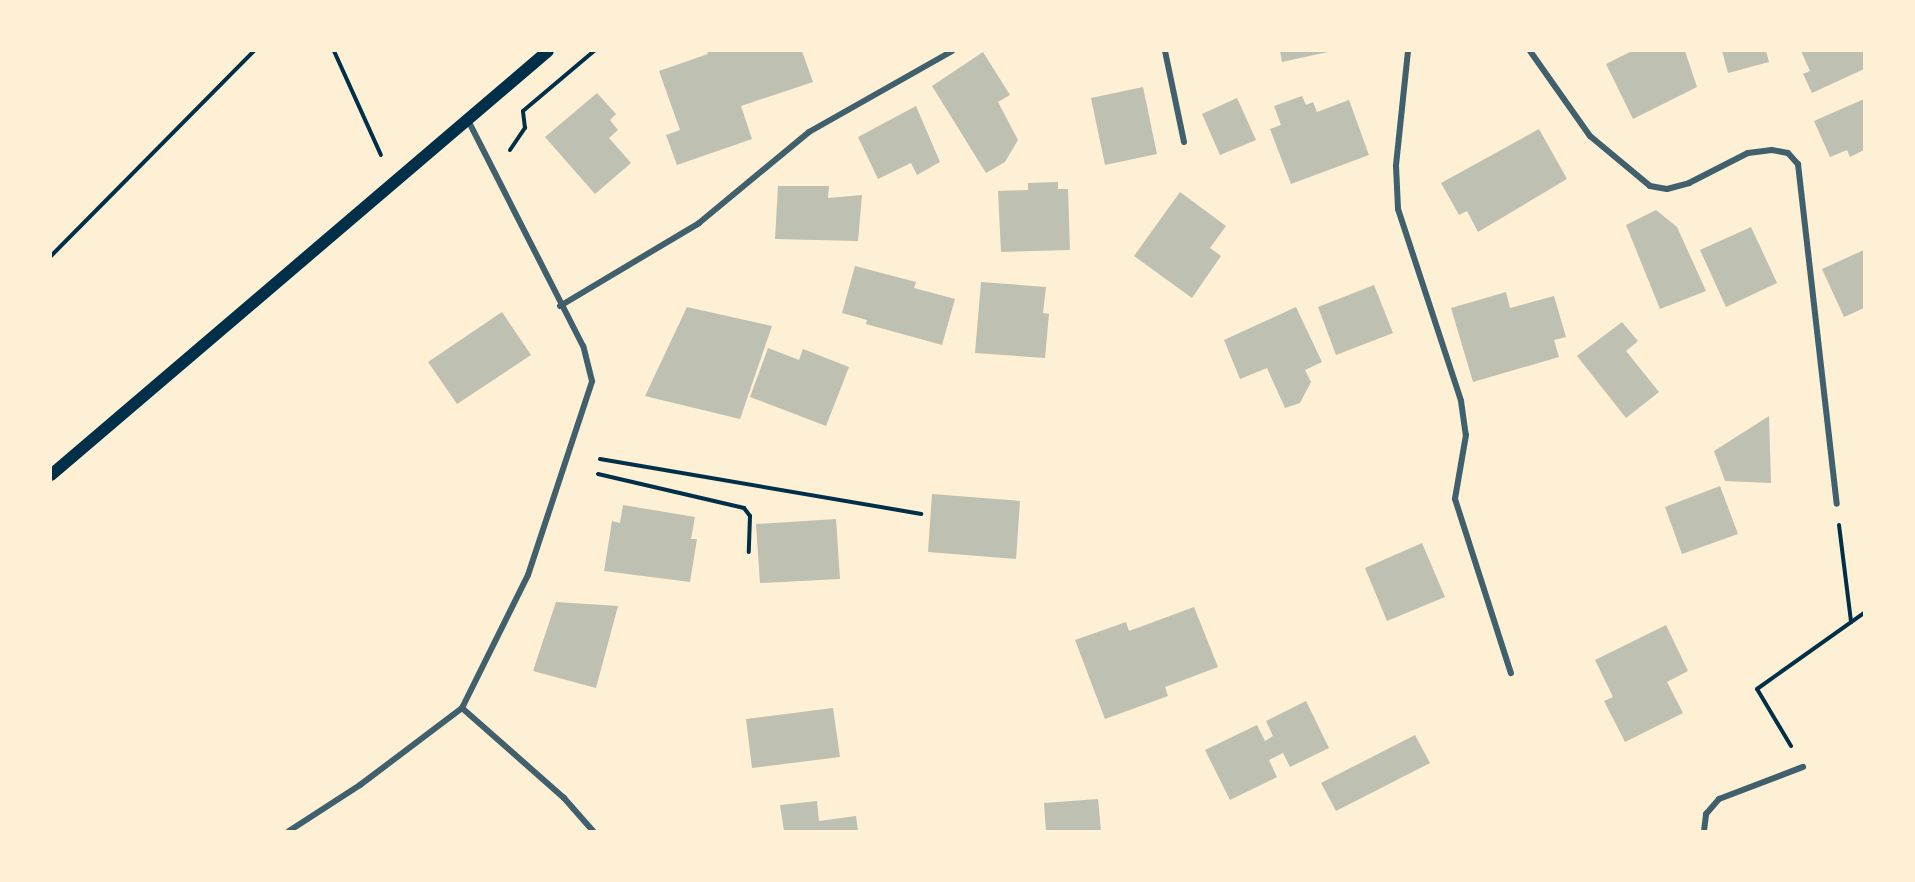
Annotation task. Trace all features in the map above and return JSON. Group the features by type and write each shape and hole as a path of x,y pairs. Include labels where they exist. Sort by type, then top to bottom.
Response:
{"main road":[{"path":"51,475 548,51"}],"street":[{"path":"560,306 699,223 809,132 952,51"},
{"path":"1165,51 1184,142"},
{"path":"1408,51 1396,166 1398,209 1461,401 1466,435 1455,499 1511,673"},
{"path":"1530,51 1590,136 1650,186 1667,189 1689,183 1748,153 1772,150 1788,153 1798,164 1837,504"},
{"path":"289,831 360,785 462,708 528,575 592,381 583,346 560,306 468,120"},
{"path":"462,708 564,798 593,831"},
{"path":"1704,831 1706,814 1719,799 1803,767"}],"path":[{"path":"51,256 254,51"},
{"path":"334,51 381,155"},
{"path":"510,150 525,128 523,111 594,51"},
{"path":"600,459 921,514"},
{"path":"598,474 744,508 750,516 749,552"},
{"path":"1837,504 1851,622"},
{"path":"1803,767 1758,690 1864,613"}],"building":[{"path":"707,51 802,51 813,82 741,106 752,139 677,165 666,135 680,130 659,71 708,54"},
{"path":"1280,51 1328,51 1328,52 1282,62"},
{"path":"1632,51 1685,51 1697,87 1633,119 1606,64"},
{"path":"1722,51 1766,51 1769,62 1728,73"},
{"path":"1801,51 1864,51 1864,69 1812,93 1803,74 1810,71"},
{"path":"983,52 1010,95 998,102 1018,140 1005,162 986,173 932,86"},
{"path":"1143,87 1157,154 1105,165 1091,98"},
{"path":"597,93 616,114 610,120 618,130 609,138 631,163 595,194 545,137"},
{"path":"1302,96 1306,105 1313,102 1317,112 1349,100 1369,155 1291,184 1270,129 1281,125 1274,106"},
{"path":"1237,98 1256,140 1220,155 1202,114"},
{"path":"1864,99 1864,150 1850,157 1847,150 1830,157 1814,121"},
{"path":"916,106 940,162 917,175 911,163 878,179 858,137"},
{"path":"1539,129 1567,179 1478,232 1467,211 1459,215 1441,183"},
{"path":"1058,182 1058,189 1068,189 1070,250 1001,252 998,191 1028,190 1028,183"},
{"path":"778,186 829,186 828,198 862,195 858,241 775,239"},
{"path":"1180,192 1226,226 1210,248 1221,256 1192,298 1134,256"},
{"path":"1656,210 1677,227 1706,291 1660,309 1626,225"},
{"path":"1751,227 1777,283 1726,307 1700,250"},
{"path":"1864,250 1864,308 1844,317 1822,269"},
{"path":"855,266 916,282 914,288 955,299 942,345 866,324 867,320 842,313"},
{"path":"981,282 1046,287 1043,313 1049,314 1045,358 975,353"},
{"path":"1374,285 1393,333 1336,355 1318,307"},
{"path":"1506,292 1510,308 1554,296 1566,337 1554,340 1559,357 1473,382 1451,308"},
{"path":"687,307 772,326 740,419 645,396"},
{"path":"1296,307 1322,362 1305,370 1311,382 1300,403 1285,408 1267,368 1240,379 1224,340"},
{"path":"502,312 531,355 457,404 428,362"},
{"path":"1622,322 1638,341 1626,351 1659,392 1626,418 1577,356"},
{"path":"768,348 799,360 803,349 849,367 826,426 750,397"},
{"path":"1769,416 1771,483 1725,481 1714,451"},
{"path":"1720,486 1738,534 1682,554 1665,507"},
{"path":"932,494 1020,501 1016,559 928,552"},
{"path":"623,505 695,517 691,539 697,539 690,582 604,571 612,521 620,523"},
{"path":"836,519 840,579 760,583 756,524"},
{"path":"1422,543 1445,597 1387,621 1365,568"},
{"path":"556,602 618,606 596,688 533,671"},
{"path":"1194,607 1218,667 1165,687 1168,696 1105,719 1075,640 1126,622 1129,631"},
{"path":"1666,625 1688,671 1667,682 1683,713 1625,742 1604,701 1613,697 1595,660"},
{"path":"1306,701 1329,748 1290,767 1283,753 1269,760 1277,777 1230,800 1205,750 1257,725 1265,741 1273,736 1266,721"},
{"path":"833,708 840,757 752,768 746,719"},
{"path":"1415,735 1430,763 1336,811 1321,783"},
{"path":"1098,799 1101,831 1046,831 1044,803"},
{"path":"817,801 819,821 856,816 858,831 784,831 780,805"}]}
